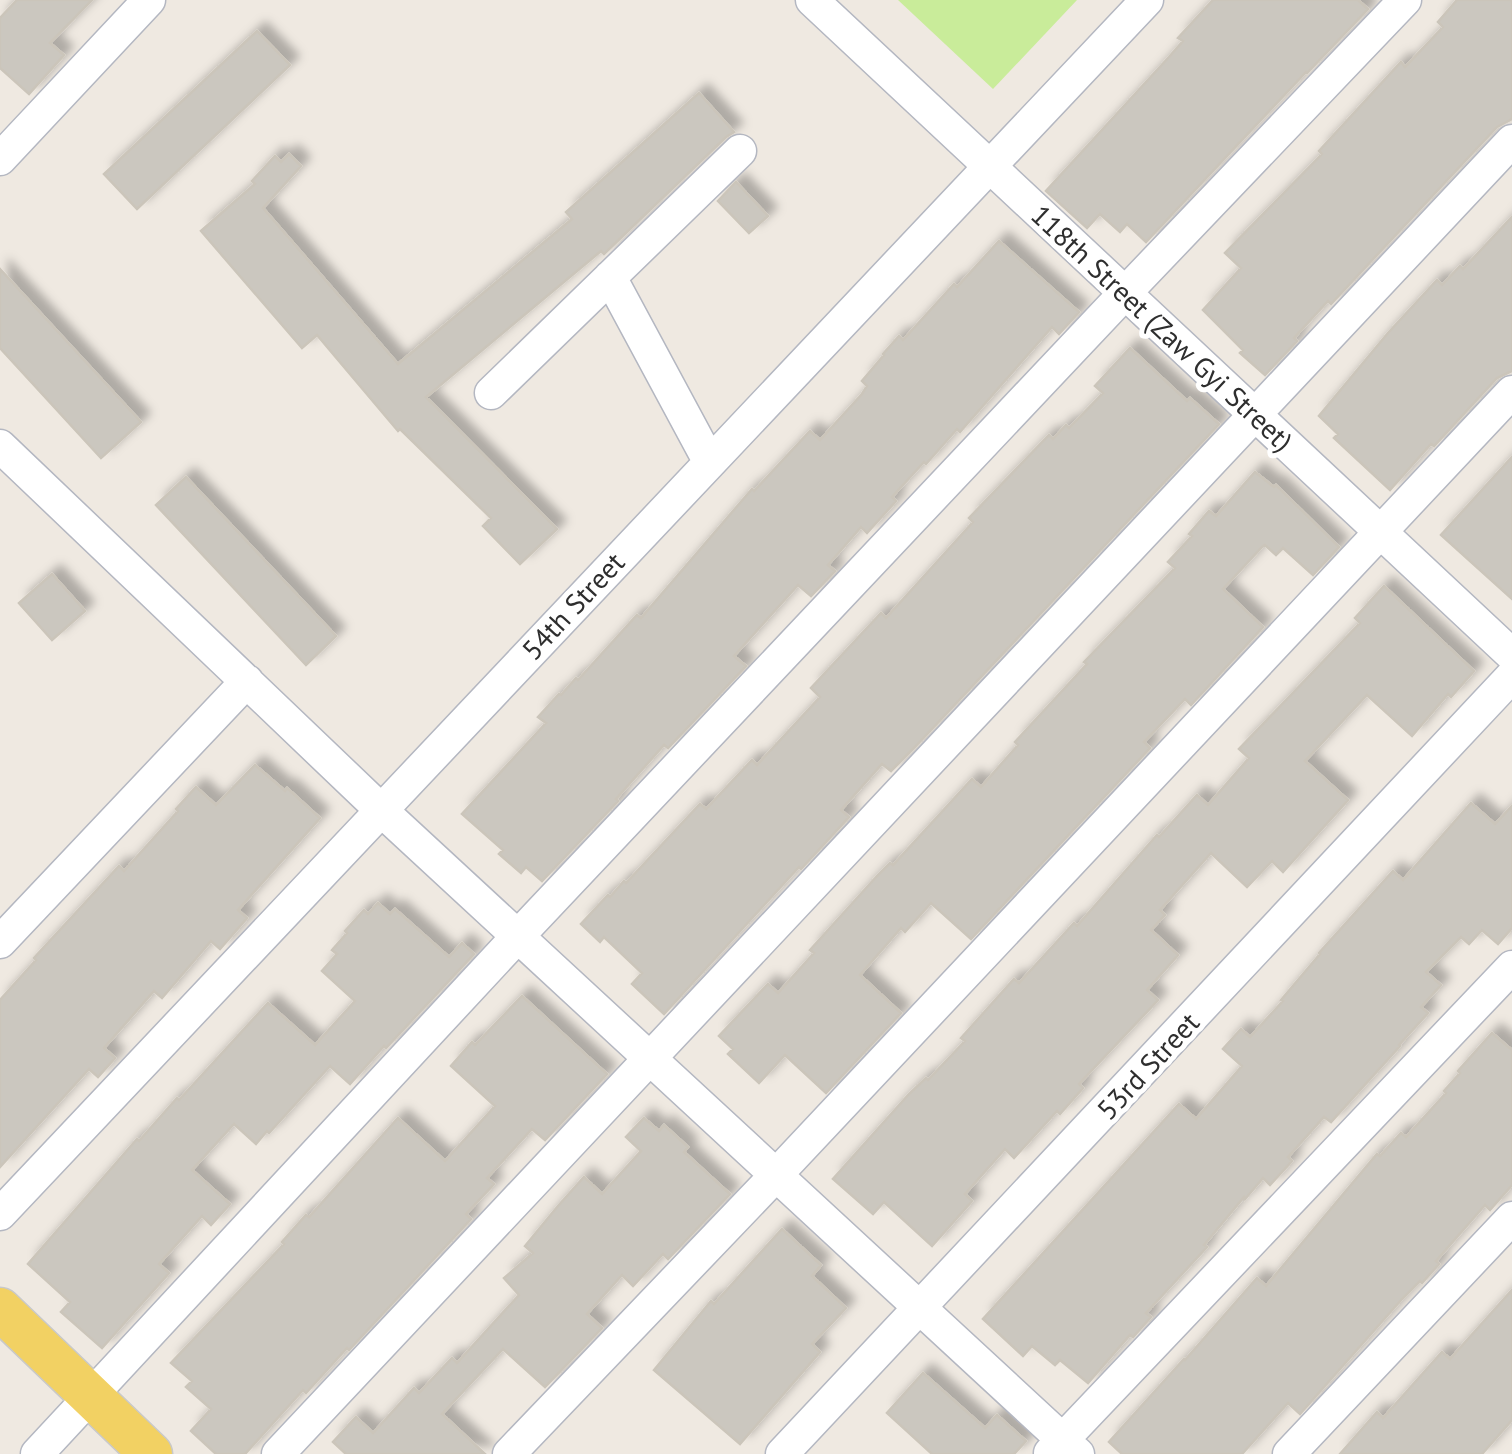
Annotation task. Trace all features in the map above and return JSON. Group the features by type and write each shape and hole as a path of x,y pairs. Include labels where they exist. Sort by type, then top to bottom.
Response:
{"main road":[{"path":"0,1309 151,1454"}],"street":[{"path":"0,159 149,0"},
{"name":"118th Street (Zaw Gyi Street)","path":"812,0 1512,655"},
{"name":"54th Street","path":"0,1214 1147,0"},
{"path":"37,1454 518,936 1406,0"},
{"path":"278,1454 1512,140"},
{"path":"491,393 740,151"},
{"path":"610,277 709,462"},
{"path":"508,1454 776,1175 1512,392"},
{"path":"0,446 382,810 920,1308 1063,1449 1512,967"},
{"name":"53rd Street","path":"782,1454 1512,676"},
{"path":"0,942 247,681"},
{"path":"1290,1454 1512,1218"}],"green space":[{"path":"898,0 1077,0 993,89"}],"building":[{"path":"17,0 92,0 50,43 64,55 29,94 0,68 0,18"},
{"path":"1213,0 1358,0 1368,9 1146,242 1127,224 1120,232 1100,214 1087,228 1046,191 1183,41 1178,38"},
{"path":"1457,0 1512,0 1512,119 1497,127 1331,304 1328,301 1265,375 1203,310 1241,268 1225,253 1322,154 1319,151 1401,62 1405,67 1443,27 1438,22"},
{"path":"257,31 290,65 137,209 104,174"},
{"path":"699,93 734,132 604,254 601,251 426,397 557,529 520,564 483,526 491,518 398,431 317,335 302,348 201,231 255,184 252,181 275,156 281,162 289,154 301,166 263,208 398,364 572,219 566,212"},
{"path":"736,182 768,216 749,233 718,201"},
{"path":"1512,217 1512,371 1497,378 1390,490 1334,438 1338,434 1319,416 1437,280 1442,285 1460,266 1463,269"},
{"path":"999,241 1079,312 1059,334 1052,327 960,432 957,429 892,497 896,501 867,533 861,527 828,565 835,571 811,596 798,585 734,656 746,666 668,748 664,745 618,801 542,881 526,867 521,873 499,854 503,850 462,814 546,723 538,717 559,694 578,680 637,615 641,618 752,489 810,431 820,440 862,394 867,386 862,381 899,336 903,340"},
{"path":"0,269 141,422 101,458 0,348"},
{"path":"1130,348 1187,401 1190,398 1219,424 914,748 891,771 882,764 841,810 849,817 664,1014 632,984 642,973 604,937 600,942 581,924 608,895 626,883 700,804 706,809 752,760 757,765 820,697 811,688 881,613 886,618 973,522 969,518 1049,435 1053,439 1066,425 1069,428 1103,393 1095,386"},
{"path":"1512,457 1512,599 1441,535"},
{"path":"1255,472 1276,485 1339,547 1313,575 1283,548 1276,555 1265,545 1262,547 1223,589 1263,627 1191,705 1185,699 1144,742 1150,748 971,939 931,903 905,932 901,928 860,975 901,1013 826,1093 785,1055 759,1083 728,1054 733,1049 719,1036 768,984 778,993 814,953 810,950 877,876 890,863 893,865 972,779 981,787 1018,745 1015,742 1087,664 1084,662 1175,568 1168,562 1209,511 1216,516"},
{"path":"186,477 336,636 306,665 156,505"},
{"path":"52,574 85,611 52,640 19,603"},
{"path":"1384,586 1474,671 1412,736 1367,695 1305,761 1348,800 1283,872 1272,861 1247,887 1211,853 1160,910 1165,915 1151,930 1178,955 1147,990 1158,1000 1079,1084 1083,1088 1060,1114 1057,1111 1014,1158 1005,1149 965,1194 972,1201 932,1246 884,1202 873,1214 833,1179 909,1094 965,1041 961,1038 1014,979 1019,983 1074,923 1077,926 1197,795 1208,805 1249,758 1239,749 1360,623 1355,618"},
{"path":"255,765 320,818 238,910 247,918 220,949 211,941 162,998 154,991 104,1048 115,1058 98,1077 89,1069 0,1167 0,1000 119,866 124,871 196,787 216,805"},
{"path":"1471,803 1495,824 1512,806 1512,928 1498,944 1482,930 1469,944 1461,937 1426,972 1441,985 1421,1007 1428,1013 1331,1122 1324,1117 1288,1157 1292,1161 1270,1185 1263,1178 1244,1197 1204,1245 1207,1247 1146,1313 1151,1317 1088,1383 1060,1360 1055,1365 1032,1346 1023,1356 983,1319 1179,1104 1196,1119 1242,1066 1223,1049 1241,1029 1250,1037 1393,871 1403,880"},
{"path":"378,903 390,914 395,909 449,957 462,943 474,954 350,1084 330,1066 256,1144 234,1124 192,1170 230,1204 211,1225 202,1216 159,1264 169,1273 102,1348 61,1312 70,1302 28,1264 137,1139 179,1100 268,1003 315,1045 355,1001 322,971 337,954 332,950 345,931 364,910 368,914"},
{"path":"522,996 607,1074 545,1140 532,1129 487,1178 494,1184 466,1214 471,1219 245,1454 216,1454 191,1431 211,1409 186,1387 192,1381 171,1363 398,1118 445,1161 495,1106 451,1066"},
{"path":"1492,1033 1512,1050 1512,1185 1490,1210 1485,1205 1436,1261 1439,1264 1402,1299 1300,1414 1288,1403 1242,1454 1122,1454 1109,1442 1257,1278 1266,1286 1377,1154 1380,1156 1401,1133 1406,1137"},
{"path":"644,1118 659,1131 664,1125 688,1147 684,1152 730,1194 668,1259 663,1254 633,1286 622,1275 587,1314 602,1328 545,1387 503,1349 442,1414 485,1454 346,1454 333,1442 356,1417 373,1433 414,1388 419,1393 452,1358 457,1363 519,1295 504,1278 533,1253 525,1246 584,1177 602,1194 641,1151 626,1137"},
{"path":"782,1229 821,1265 812,1276 846,1308 812,1344 820,1352 740,1444 654,1370 711,1301 714,1304"},
{"path":"1512,1290 1512,1420 1482,1454 1340,1454 1377,1412 1383,1418 1442,1352 1450,1359"},
{"path":"923,1373 985,1428 997,1415 1026,1441 1014,1454 932,1454 887,1413"}]}
